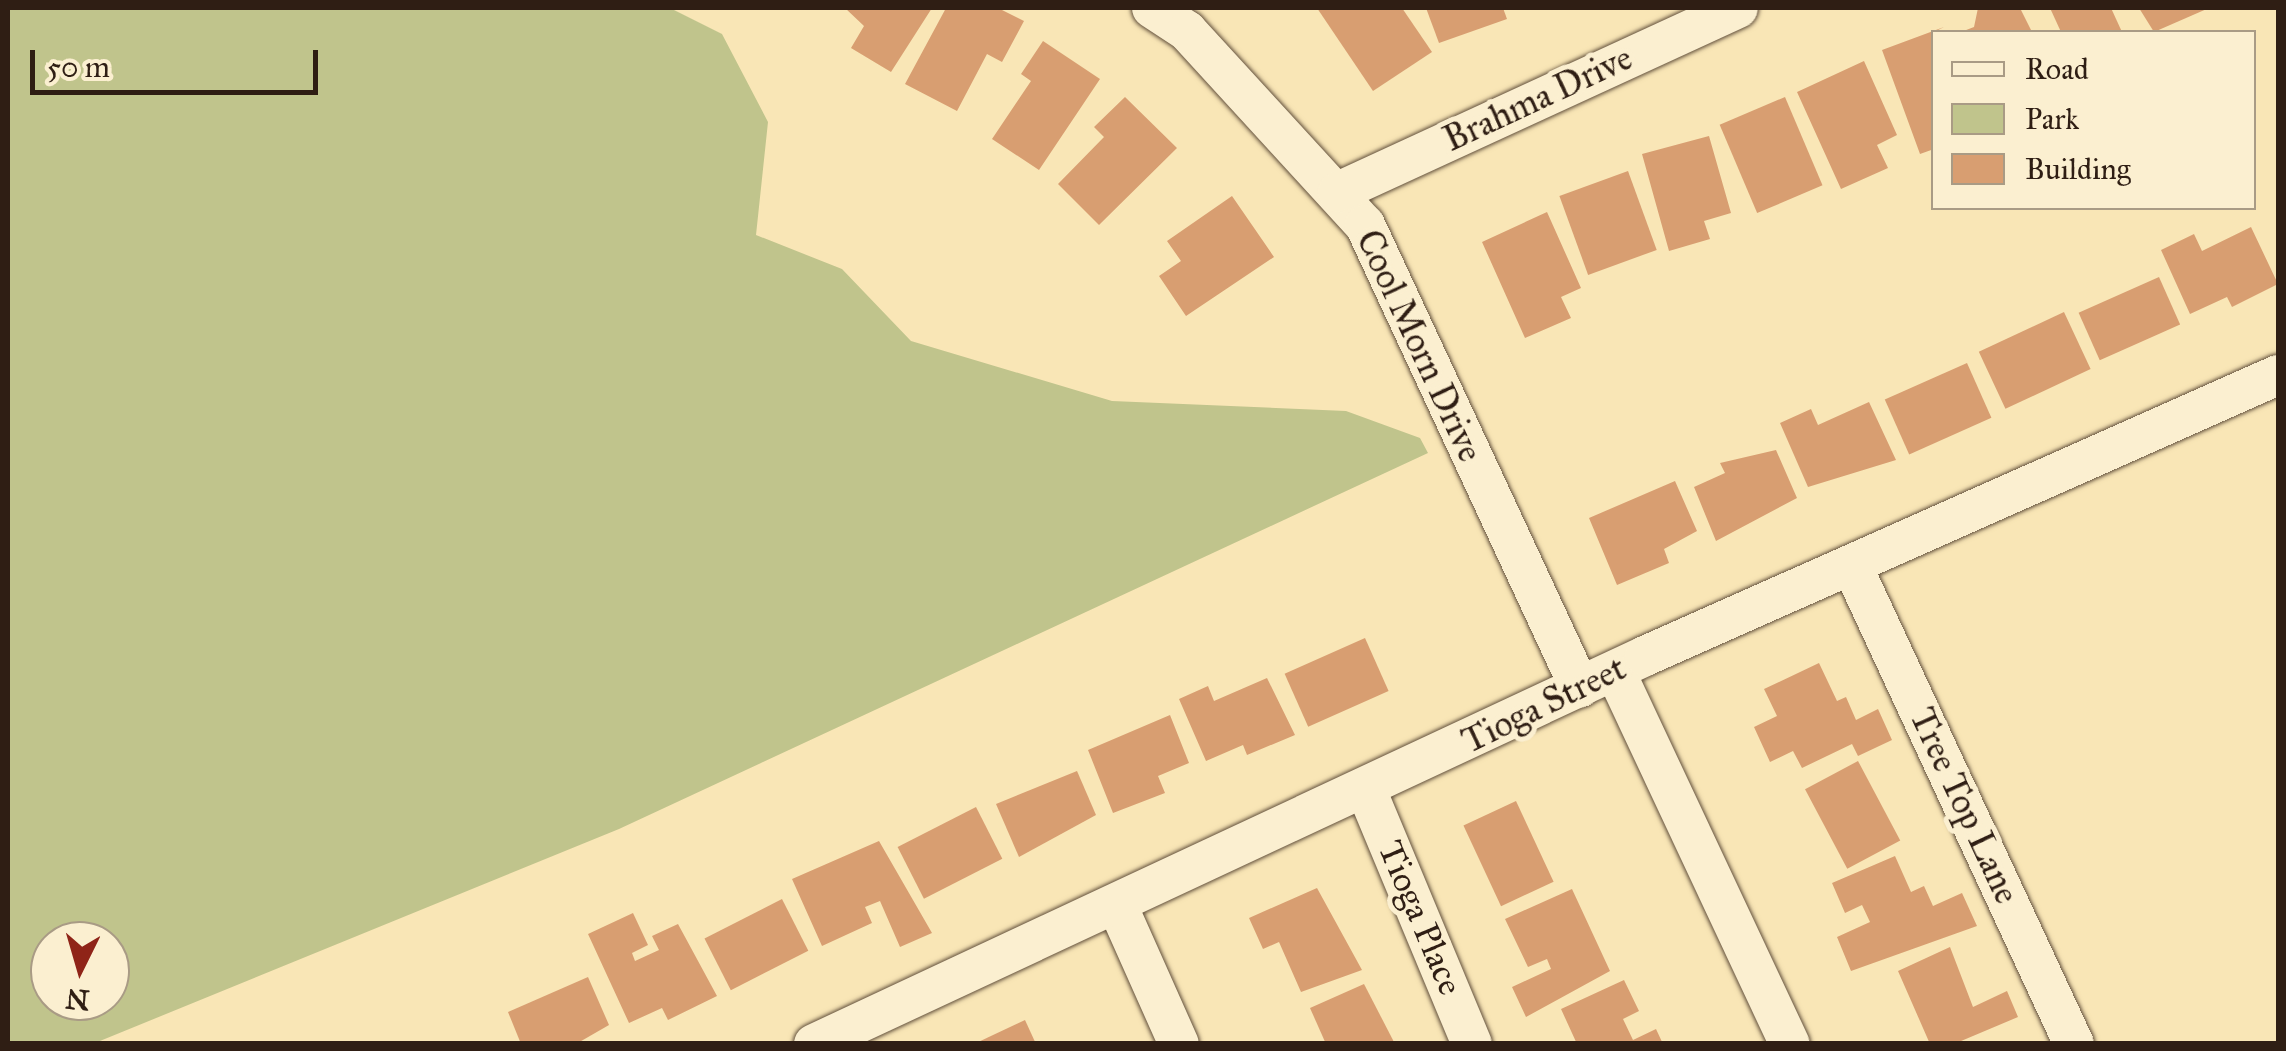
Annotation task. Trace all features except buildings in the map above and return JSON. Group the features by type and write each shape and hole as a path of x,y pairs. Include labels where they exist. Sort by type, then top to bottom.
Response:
{"street":[{"name":"Cool Morn Drive","path":"1152,8 1187,31 1365,225 1597,679 1790,1044"},
{"name":"Brahma Drive","path":"1338,192 1738,8"},
{"name":"Tioga Street","path":"814,1044 869,1032 1117,905 1367,792 1597,679 2278,375"},
{"name":"Tree Top Lane","path":"1853,568 2074,1044"},
{"name":"Tioga Place","path":"1367,792 1472,1044"},
{"path":"1117,905 1179,1044"}],"green space":[{"path":"8,8 670,8 722,34 768,122 756,235 842,269 911,341 1112,401 1346,411 1420,438 1428,453 619,829 95,1043 8,1043"}]}
